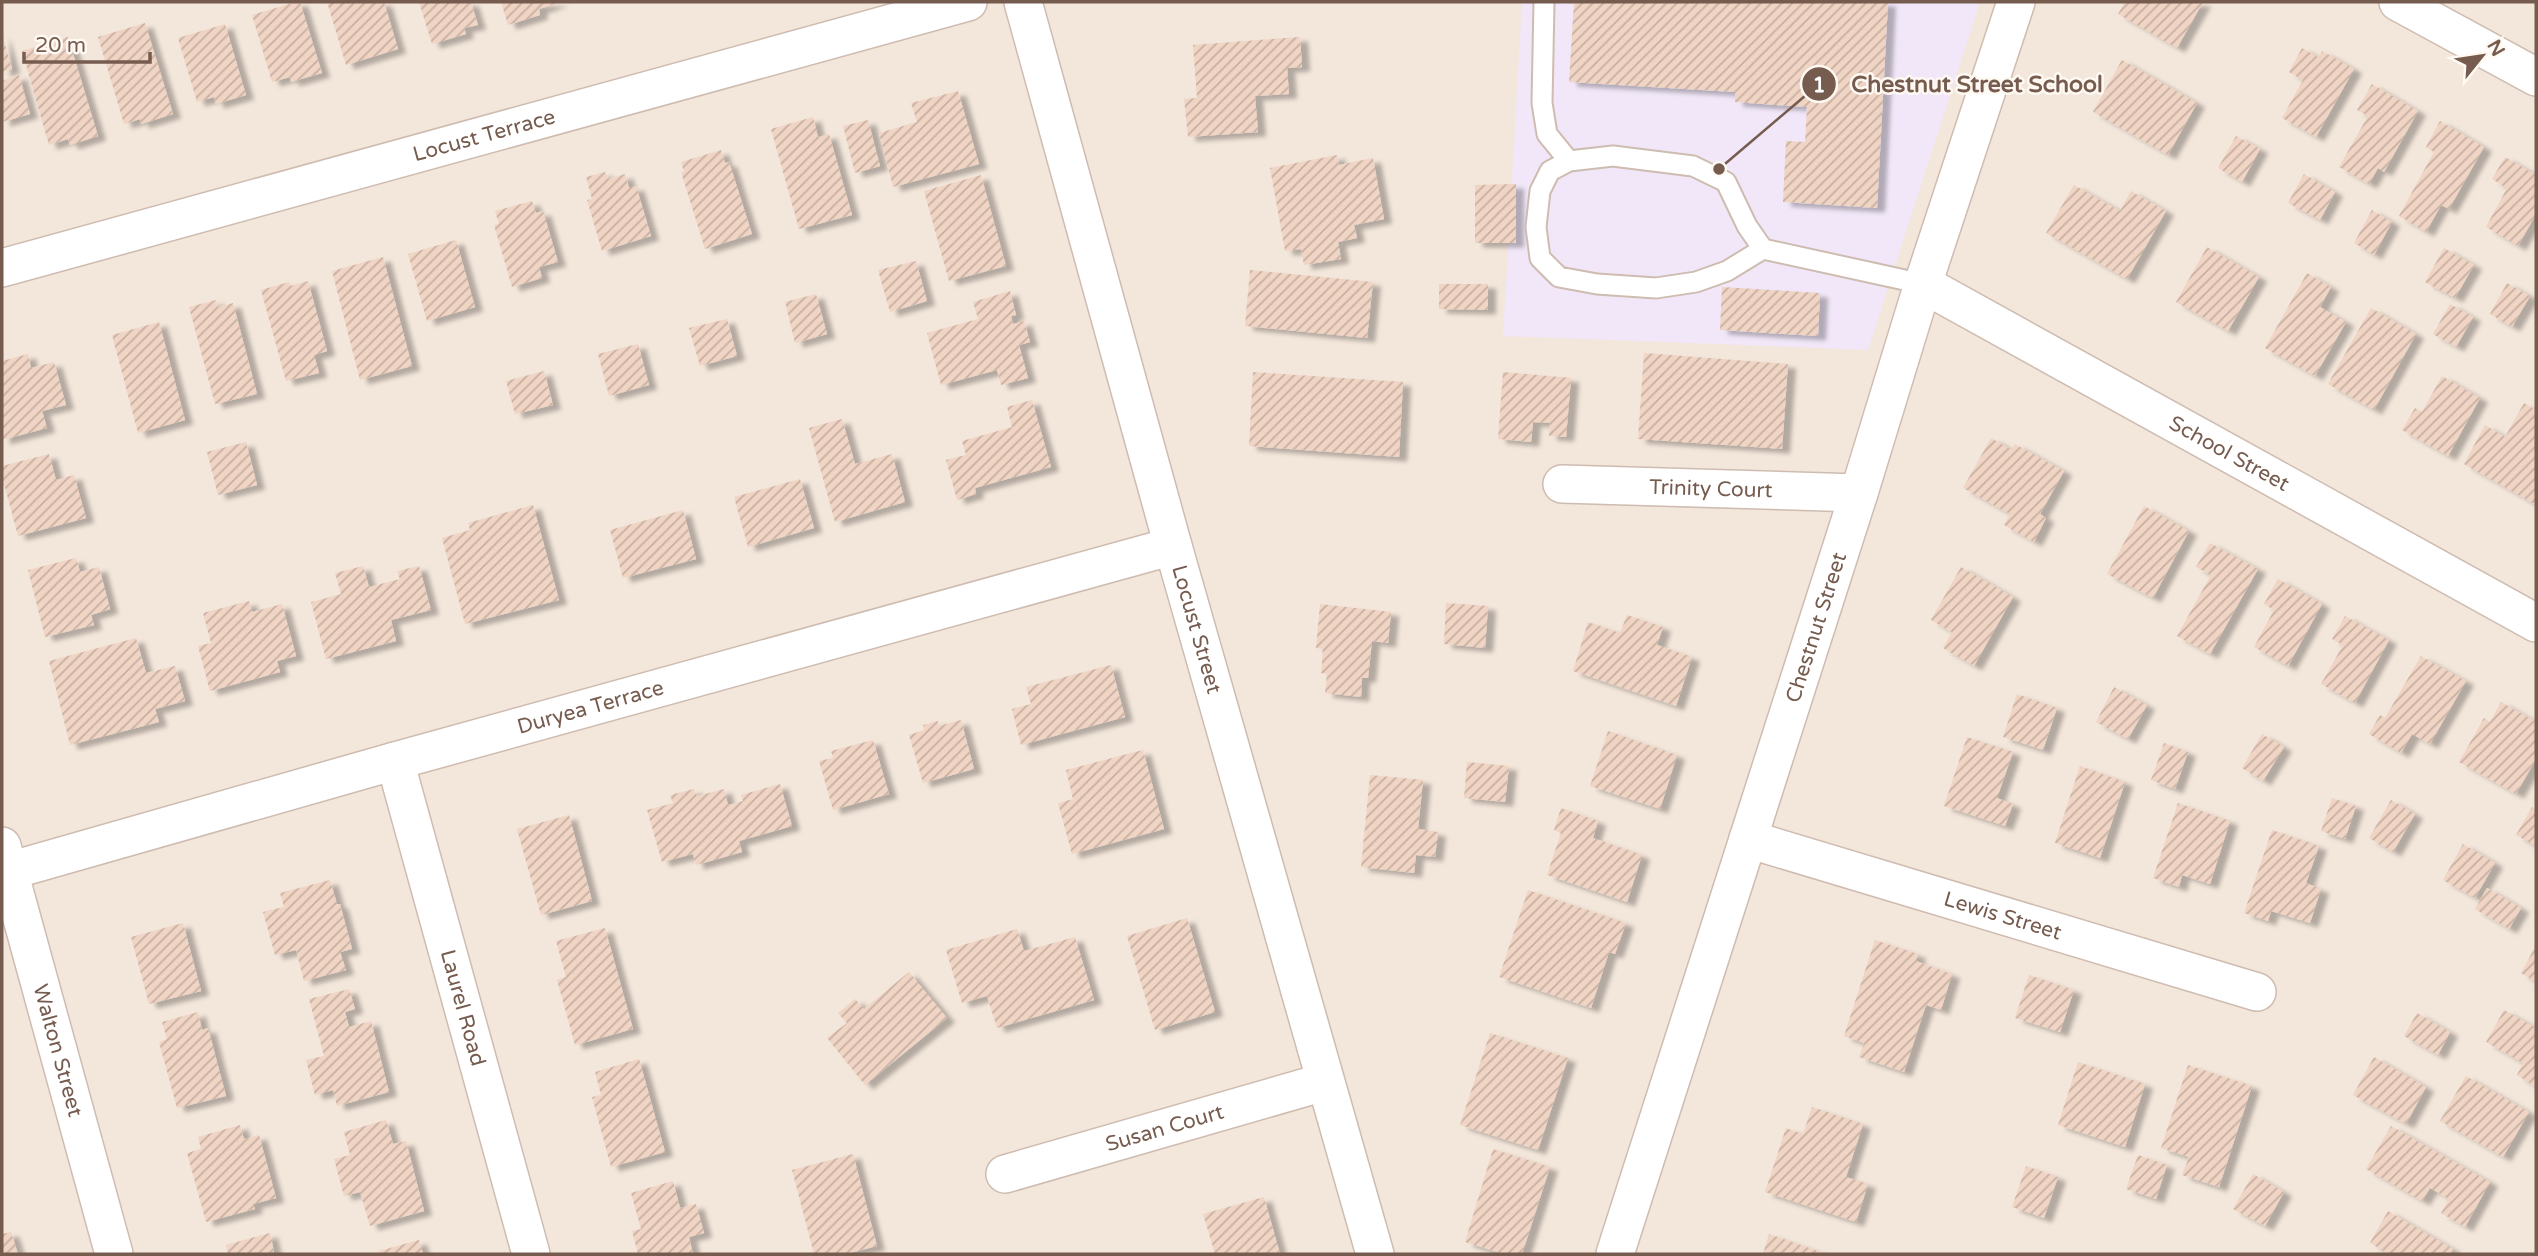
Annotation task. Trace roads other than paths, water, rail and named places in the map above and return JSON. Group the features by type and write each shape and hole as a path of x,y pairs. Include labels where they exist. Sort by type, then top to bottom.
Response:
{"street":[{"name":"Locust Terrace","path":"2,268 968,2"},
{"name":"Locust Street","path":"1023,2 1173,546 1375,1254"},
{"name":"Chestnut Street","path":"1615,1254 1859,493 1923,284 2016,2"},
{"path":"2398,2 2536,76"},
{"name":"School Street","path":"1923,284 2536,623"},
{"name":"Trinity Court","path":"1562,484 1859,493"},
{"name":"Duryea Terrace","path":"5,859 395,761 1173,546"},
{"name":"Laurel Road","path":"395,761 531,1254"},
{"name":"Lewis Street","path":"1748,839 2257,992"},
{"name":"Walton Street","path":"5,859 114,1254"},
{"name":"Susan Court","path":"1005,1174 1324,1082"}],"lane":[{"path":"1544,2 1542,103 1547,134 1569,161"},
{"path":"1763,248 1727,271 1696,282 1656,288 1597,284 1559,277 1540,258 1536,227 1540,191 1550,171 1569,161 1612,156 1693,166 1726,182 1747,226 1763,248 1923,284"}],"place":[{"name":"Chestnut Street School","path":"1719,169"}]}
